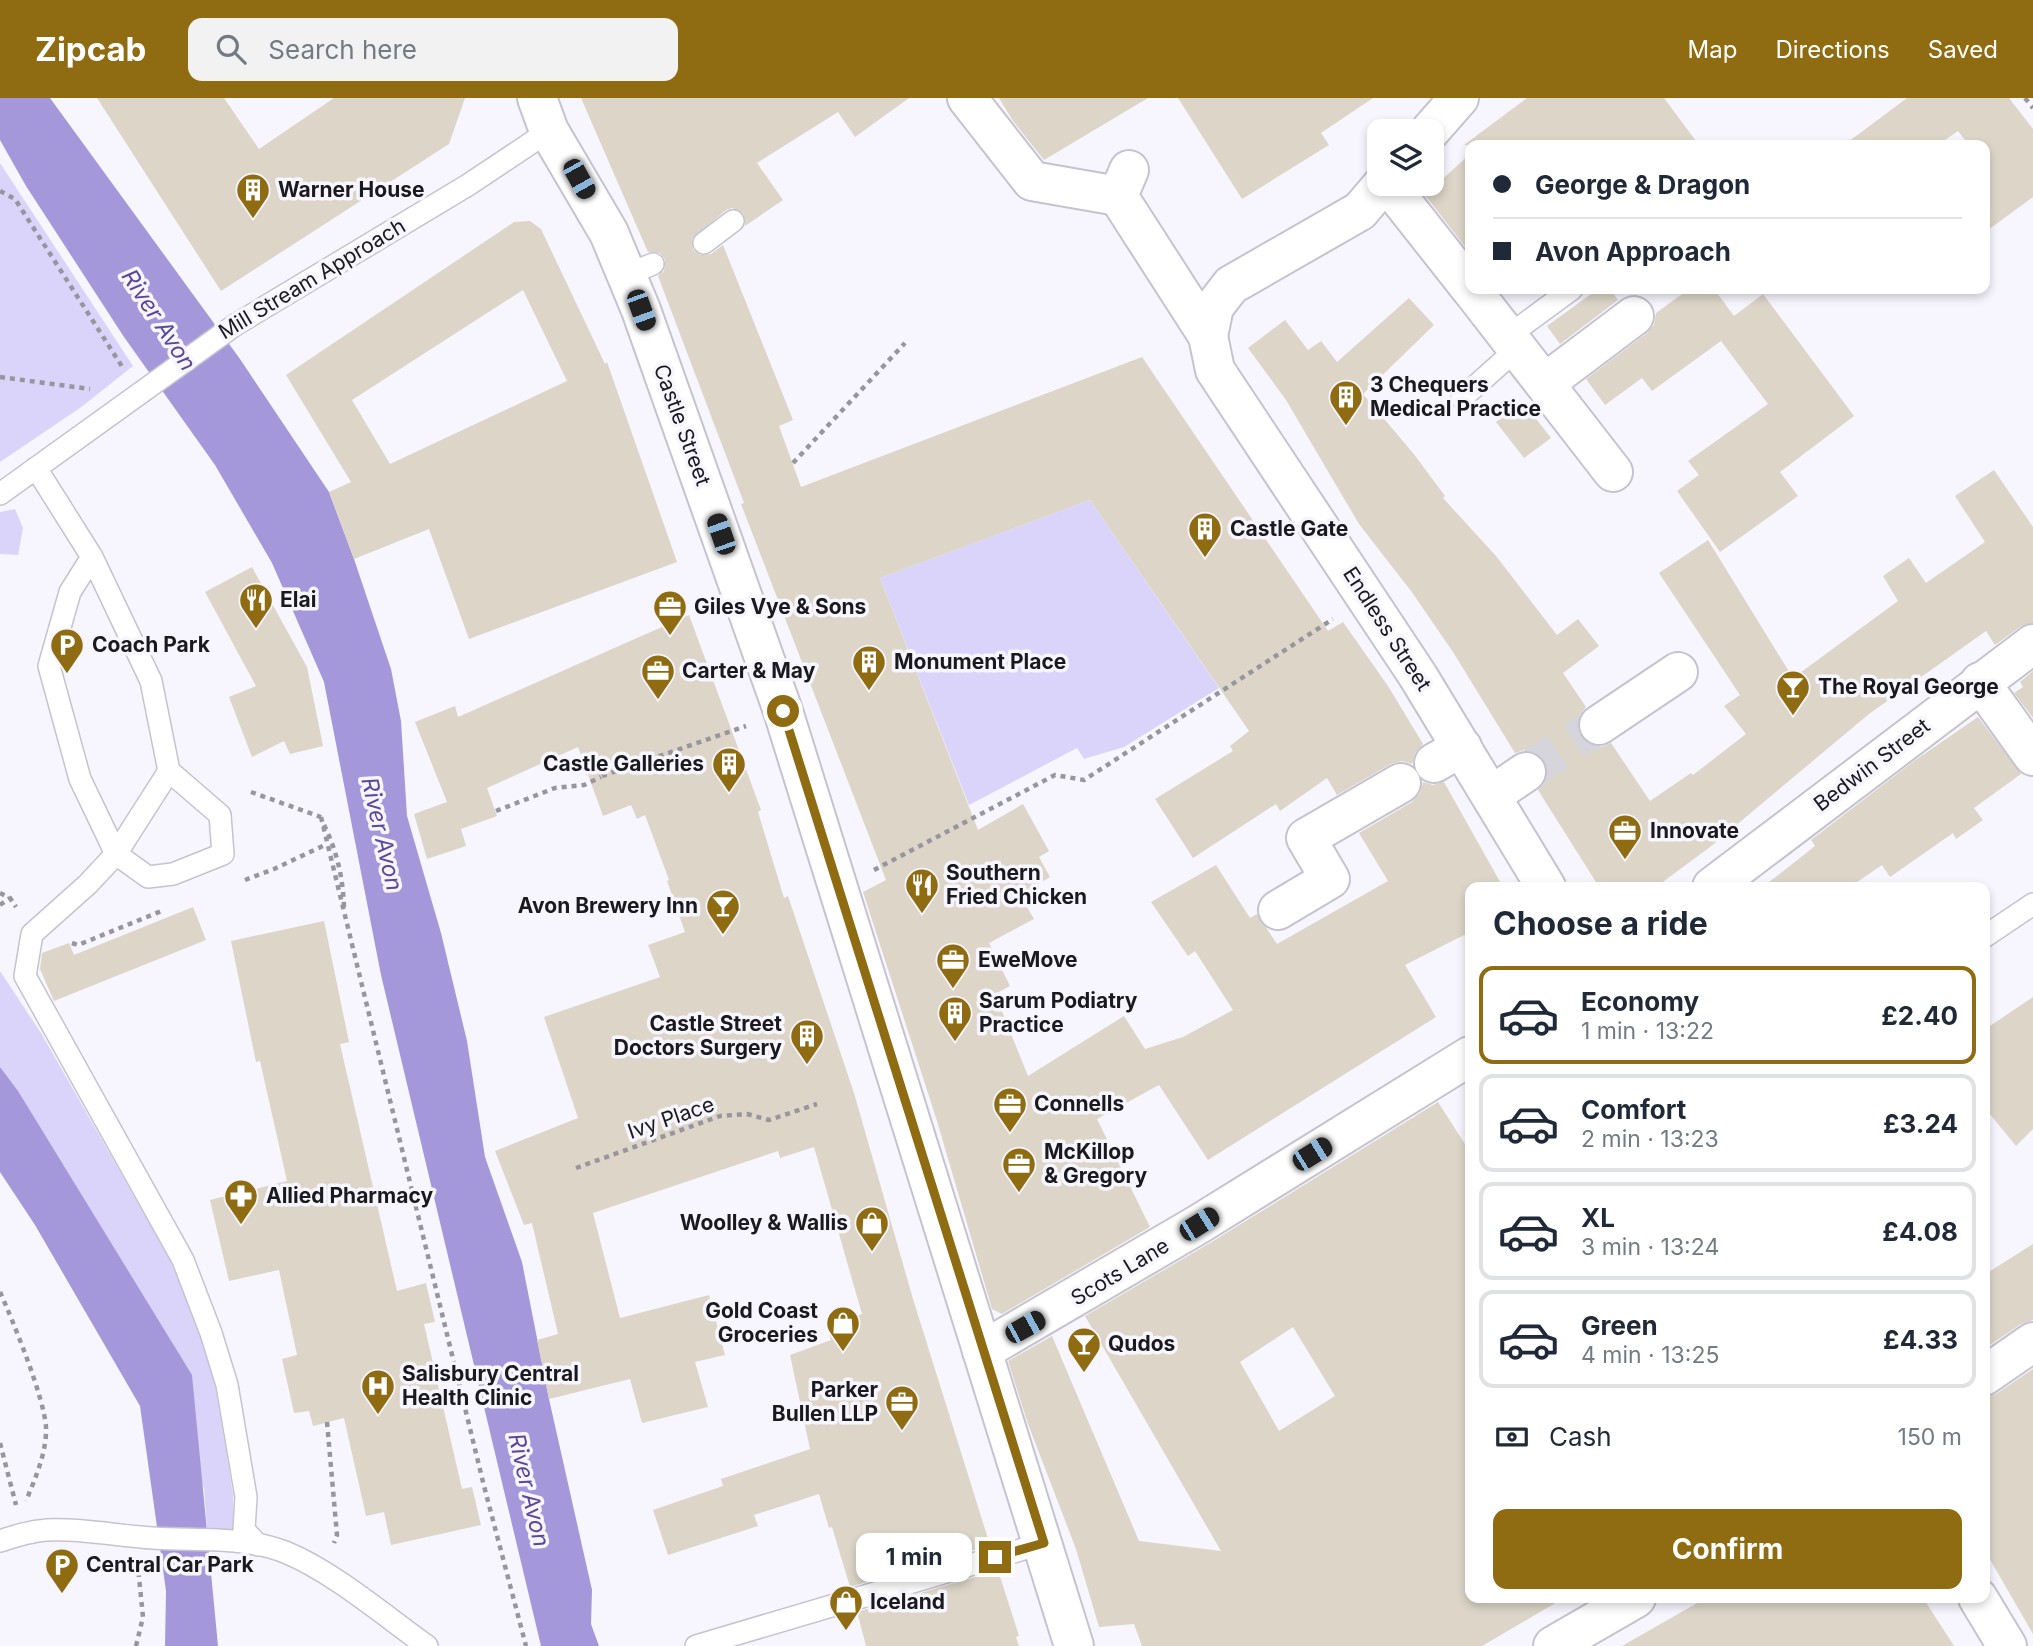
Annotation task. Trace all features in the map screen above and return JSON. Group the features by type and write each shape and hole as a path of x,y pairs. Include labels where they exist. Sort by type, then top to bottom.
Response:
{"street":[{"path":"967,98 1032,181 1124,183 1208,336"},
{"path":"1441,119 1459,98"},
{"name":"Castle Street","path":"543,114 609,233 640,270 839,888 1074,1646"},
{"path":"1208,336 1214,307 1231,285 1360,211 1374,196"},
{"path":"1396,196 1465,282"},
{"path":"1475,294 1614,471"},
{"path":"1545,383 1634,316"},
{"name":"Endless Street","path":"1208,336 1215,370 1366,597 1448,755 1492,795 1543,882"},
{"name":"Bedwin Street","path":"1719,882 2033,644"},
{"path":"1599,725 1678,672"},
{"path":"1980,682 2033,756"},
{"path":"1492,795 1526,772"},
{"path":"1278,910 1330,879 1306,838 1401,783"},
{"name":"Scots Lane","path":"982,1352 1199,1224 1465,1059"},
{"path":"1990,1372 2033,1342"},
{"path":"1981,1603 2007,1646"},
{"path":"1553,1646 1611,1604"}],"lane":[{"name":"Mill Stream Approach","path":"0,494 142,389 235,325 457,192 543,114"},
{"path":"704,243 733,221"},
{"path":"1462,398 1513,342 1566,294"},
{"path":"36,468 92,557 151,681 169,771 220,815 223,854 173,874 148,877 116,854 80,779 49,666 70,592 92,557"},
{"path":"169,771 116,854 88,884 32,934 25,976 183,1261 211,1333 227,1385 246,1497 244,1530 258,1545"},
{"path":"1990,933 2033,904"},
{"path":"0,1541 22,1526 94,1534 258,1545 288,1553 326,1575 427,1646"},
{"path":"696,1646 1044,1543"}],"path":[{"path":"2025,98 2033,108"},
{"path":"1,193 15,200 116,355 142,389"},
{"path":"793,463 905,343"},
{"path":"0,377 86,387 117,408"},
{"path":"839,888 1055,775 1084,780 1366,597"},
{"path":"496,811 555,788 584,785 732,731"},
{"path":"251,792 321,817 333,842 343,882 345,919 526,1646"},
{"path":"0,892 10,898 0,905"},
{"name":"Ivy Place","path":"576,1168 720,1116 747,1114 769,1120 817,1104"},
{"path":"0,1292 36,1386 46,1427 38,1470 22,1526"},
{"path":"327,1422 337,1535"},
{"path":"0,1443 22,1526"},
{"path":"136,1646 143,1617 138,1564"}],"shaded area":[{"path":"0,163 133,366 80,408 0,462"},
{"path":"1090,500 1219,688 1124,747 1084,759 1077,748 969,805 880,578"},
{"path":"15,509 23,528 18,555 0,554 0,512"},
{"path":"0,971 41,1033 179,1275 212,1364 233,1494 234,1530 207,1528 204,1488 59,1159 0,1067"}],"water":[{"name":"River Avon","path":"0,98 50,98 240,359 329,492 391,669 401,721 407,816 441,933 467,1041 485,1157 522,1262 549,1399 592,1590 591,1624 599,1646 541,1646 381,975 324,682 272,563 215,465 124,337 26,186 0,140"},
{"path":"0,1067 18,1091 192,1375 218,1646 165,1646 166,1591 140,1406 35,1225 0,1172"}],"building":[{"name":"Warner House","path":"97,98 224,98 259,149 334,98 465,98 449,144 221,291"},
{"path":"581,98 909,98 855,137 838,112 757,163 783,200 745,226 743,213 732,208 726,210 692,239 693,250 700,255 711,254 723,245 793,420 779,426 801,487 1142,357 1328,631 1343,622 1388,686 1423,744 1415,753 1412,764 1402,761 1391,764 1337,795 1327,778 1280,811 1276,804 1193,858 1155,799 1233,751 1230,746 1249,731 1090,500 880,578 978,830 1023,804 1049,851 1039,857 1050,877 1020,895 1034,919 989,943 1010,986 995,994 1028,1076 1124,1016 1145,1049 1183,1037 1233,1010 1195,951 1188,956 1151,902 1216,865 1250,918 1257,914 1277,944 1388,881 1359,833 1412,802 1420,793 1423,782 1433,785 1444,782 1500,882 1465,882 1465,935 1405,965 1436,1017 1208,1160 1159,1085 1097,1119 1150,1227 1002,1314 992,1309 937,1121 863,892 886,880 741,504 744,503 658,276 664,271 665,260 660,253 648,252"},
{"path":"999,98 1148,98 1044,160 1013,121"},
{"path":"1178,98 1373,98 1321,133 1329,145 1242,199"},
{"path":"1527,98 1664,98 1695,140 1471,140"},
{"path":"1907,98 2009,98 2033,129 2033,197 1990,229 1990,140 1965,140 1958,131 1945,140 1851,140"},
{"path":"1465,159 1465,247 1426,196 1444,196 1444,178"},
{"path":"530,221 541,229 605,364 607,362 677,562 469,639 429,529 354,559 329,492 351,482 286,375 514,222","holes":["523,290 567,381 390,464 352,400"]},
{"path":"1591,294 1614,294 1618,300 1560,344 1547,326"},
{"path":"1682,294 1718,294 1734,316 1763,294 1854,416 1780,472 1798,496 1720,552 1677,491 1699,475 1688,461 1768,404 1721,341 1652,391 1642,378 1605,405 1586,379 1647,333 1654,325 1656,313"},
{"path":"1409,298 1434,325 1363,394 1413,453 1445,496 1443,498 1496,556 1557,635 1578,619 1599,646 1563,673 1586,707 1579,716 1577,727 1581,738 1590,745 1601,747 1611,743 1650,801 1691,773 1693,775 1746,734 1724,706 1740,695 1659,573 1708,540 1793,678 1898,601 1883,576 1909,558 1926,583 1985,542 1955,496 1994,470 2033,527 2033,623 2020,627 1995,645 1986,631 1869,714 1710,847 1663,882 1596,882 1538,790 1546,781 1548,770 1544,760 1535,752 1524,750 1515,753 1453,652 1411,591 1359,524 1286,400 1248,348 1285,320 1308,350 1321,341 1337,362"},
{"path":"1523,402 1551,438 1524,458 1496,422"},
{"name":"Elai","path":"252,567 307,667 323,746 290,754 284,741 252,757 229,697 256,686 205,592"},
{"path":"689,615 761,810 758,812 784,898 788,896 854,1093 913,1299 990,1545 850,1587 819,1494 754,1515 758,1526 668,1555 653,1510 723,1486 721,1479 810,1449 790,1355 831,1340 827,1325 862,1314 814,1147 780,1158 778,1151 593,1213 620,1318 709,1295 725,1355 695,1362 708,1407 642,1423 630,1379 549,1399 537,1340 558,1334 532,1223 524,1225 495,1151 578,1118 544,1017 660,977 648,945 685,932 645,815 637,819 631,805 603,816 578,747 487,788 497,816 461,829 466,846 427,859 414,814 447,802 415,722 455,706 458,717"},
{"path":"2033,671 2033,718 2014,693 2023,687 2020,682"},
{"path":"1978,717 2021,774 1974,808 1983,820 1956,839 1953,833 1890,877 1882,865 1857,882 1769,882 1815,846 1811,840 1914,761"},
{"path":"193,907 206,940 54,1001 40,969 42,953 69,943 74,955"},
{"path":"324,921 349,1042 340,1044 397,1291 426,1283 435,1322 424,1324 462,1489 472,1487 481,1525 391,1545 384,1512 366,1516 344,1418 313,1426 309,1411 294,1413 282,1359 297,1355 279,1270 229,1281 210,1200 287,1181 260,1061 256,1062 231,941"},
{"path":"2033,997 2033,1129 2016,1146 1990,1114 1990,1026"},
{"path":"1438,1102 1465,1144 1465,1603 1555,1603 1482,1646 1142,1646 1134,1624 1099,1627 1076,1549 1028,1424 1008,1361 1052,1336 1139,1541 1221,1551 1085,1316 1210,1243","holes":["1293,1327 1335,1396 1279,1431 1240,1362"]},
{"path":"2033,1244 2033,1320 2021,1324 1990,1345 1990,1271"},
{"path":"2033,1369 2033,1634 1990,1559 1990,1396"},
{"path":"998,1570 1019,1636 1016,1637 1019,1646 866,1646 857,1612"},
{"path":"1697,1603 1926,1603 1954,1646 1622,1646"}],"tunnel":[{"path":"1526,772 1599,725"}],"place":[{"name":"Warner House","path":"253,220"},
{"name":"3 Chequers Medical Practice","path":"1346,427"},
{"name":"Castle Gate","path":"1205,559"},
{"name":"Elai","path":"256,630"},
{"name":"Giles Vye & Sons","path":"670,637"},
{"name":"Coach Park","path":"67,675"},
{"name":"Monument Place","path":"869,692"},
{"name":"Carter & May","path":"658,701"},
{"name":"The Royal George","path":"1793,717"},
{"name":"Castle Galleries","path":"729,794"},
{"name":"Innovate","path":"1625,861"},
{"name":"Southern Fried Chicken","path":"922,915"},
{"name":"Avon Brewery Inn","path":"723,936"},
{"name":"EweMove","path":"953,990"},
{"name":"Sarum Podiatry Practice","path":"955,1043"},
{"name":"Castle Street Doctors Surgery","path":"807,1066"},
{"name":"Connells","path":"1010,1134"},
{"name":"McKillop & Gregory","path":"1019,1194"},
{"name":"Allied Pharmacy","path":"241,1226"},
{"name":"Woolley & Wallis","path":"872,1253"},
{"name":"Gold Coast Groceries","path":"843,1353"},
{"name":"Qudos","path":"1084,1374"},
{"name":"Salisbury Central Health Clinic","path":"378,1416"},
{"name":"Parker Bullen LLP","path":"902,1432"},
{"name":"Central Car Park","path":"62,1595"},
{"name":"Iceland","path":"846,1632"}],"route":[{"path":"783,711 899,1078 964,1295 1044,1543 995,1557"}]}
